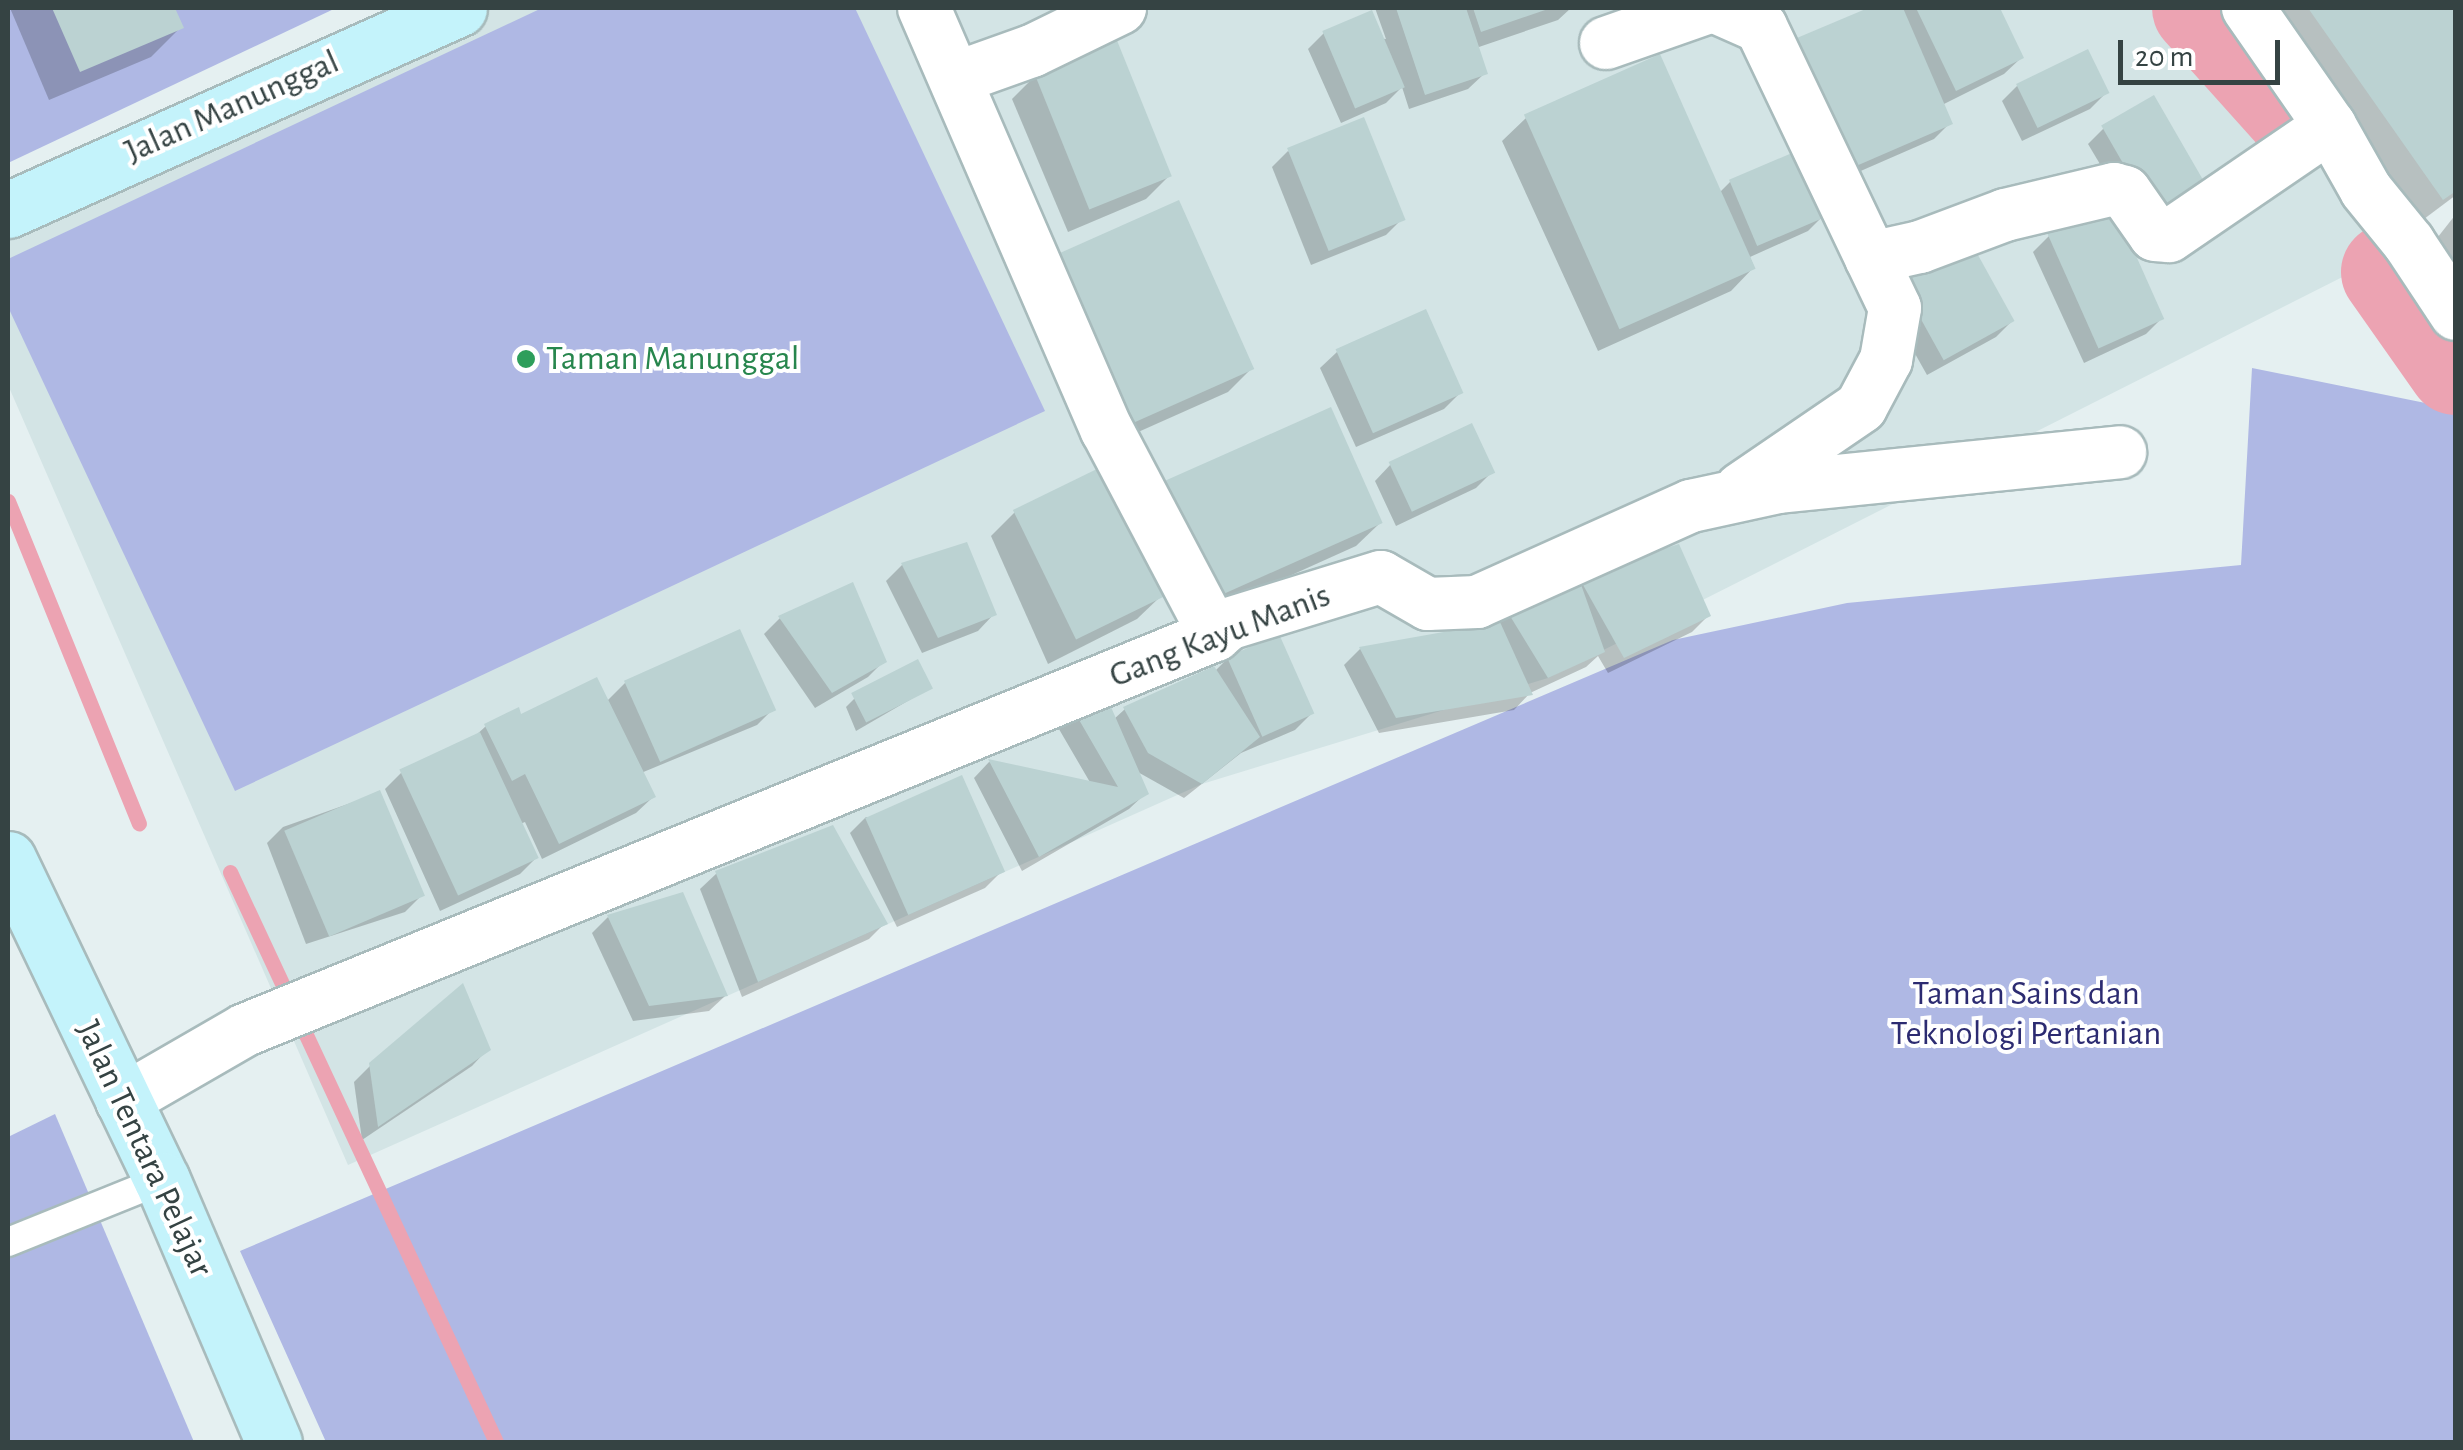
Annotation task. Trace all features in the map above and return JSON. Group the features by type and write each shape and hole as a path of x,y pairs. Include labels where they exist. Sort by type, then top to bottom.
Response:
{"main road":[{"name":"Jalan Manunggal","path":"8,210 458,8"},
{"name":"Jalan Tentara Pelajar","path":"8,859 162,1180 274,1442"}],"street":[{"path":"924,8 1106,430 1216,635"},
{"path":"956,78 1032,52 1120,8"},
{"path":"1606,43 1706,8"},
{"path":"1718,8 1761,27 1896,308 1886,360 1861,408 1727,498"},
{"path":"2248,8 2330,126 2366,190 2409,243 2456,314"},
{"path":"1871,258 1920,247 2005,215 2114,188 2125,192 2156,235 2169,236 2330,126"},
{"name":"Gang Kayu Manis","path":"122,1102 246,1030 1216,635 1228,624 1381,577 1428,604 1477,602 1643,525 1727,498 1778,487 2120,452"}],"lane":[{"path":"8,1242 162,1180"}],"shaded area":[{"path":"432,8 2282,8 2394,251 1548,678 1202,784 348,1165 8,385 8,202"}],"green space":[{"path":"8,8 336,8 8,163"},
{"name":"Taman Manunggal","path":"542,8 855,8 1045,411 235,791 8,307 8,259"},
{"name":"Taman Sains dan Teknologi Pertanian","path":"2252,368 2455,409 2455,1442 326,1442 240,1251 1673,640 1847,603 2241,565"},
{"path":"55,1114 194,1442 8,1442 8,1137"}],"building":[{"path":"52,8 175,8 184,28 80,72"},
{"path":"1396,8 1466,8 1488,74 1425,95"},
{"path":"1473,8 1551,8 1481,32"},
{"path":"1868,8 1903,8 1953,124 1840,173 1785,43"},
{"path":"1916,8 2000,8 2024,58 1956,91"},
{"path":"2308,8 2456,8 2456,191 2443,200"},
{"path":"1372,10 1405,87 1355,108 1322,31"},
{"path":"1116,38 1172,176 1089,209 1033,71"},
{"path":"2088,49 2109,93 2038,128 2016,84"},
{"path":"1660,54 1756,269 1619,329 1524,115"},
{"path":"2154,95 2214,200 2162,230 2101,126"},
{"path":"1364,117 1406,220 1329,251 1287,148"},
{"path":"1799,150 1827,216 1757,246 1729,180"},
{"path":"1179,200 1254,369 1132,424 1057,255"},
{"path":"2113,204 2164,319 2098,348 2047,233"},
{"path":"1968,237 2015,321 1944,360 1897,276"},
{"path":"1426,309 1463,393 1373,433 1336,349"},
{"path":"1331,407 1383,523 1217,597 1166,481"},
{"path":"1472,423 1495,473 1412,512 1389,462"},
{"path":"1101,467 1164,596 1076,639 1013,510"},
{"path":"967,542 997,615 938,638 901,563"},
{"path":"1679,544 1711,616 1624,658 1578,576"},
{"path":"1578,576 1605,652 1548,678 1507,611"},
{"path":"853,582 887,662 832,693 778,616"},
{"path":"1500,622 1533,695 1396,718 1359,647"},
{"path":"740,629 776,710 660,762 624,681"},
{"path":"1279,634 1314,713 1262,737 1227,657"},
{"path":"918,659 933,688 866,722 851,693"},
{"path":"1214,666 1260,737 1202,784 1148,753 1123,707"},
{"path":"597,677 656,797 559,844 525,774 512,781 484,724 519,707 521,714"},
{"path":"1104,691 1149,794 1039,857 988,759 1118,787 1071,706"},
{"path":"480,732 539,858 458,896 399,770"},
{"path":"962,775 1005,872 908,915 865,818"},
{"path":"380,790 425,896 329,936 284,831"},
{"path":"833,825 888,924 758,982 715,871"},
{"path":"683,892 728,996 649,1006 607,915"},
{"path":"463,983 491,1050 378,1127 369,1063"}],"waterway":[{"path":"2201,8 2297,115"},
{"path":"2390,272 2456,366"},
{"path":"8,501 139,823"},
{"path":"230,872 496,1442"}],"place":[{"name":"Taman Manunggal","path":"526,359"}]}
